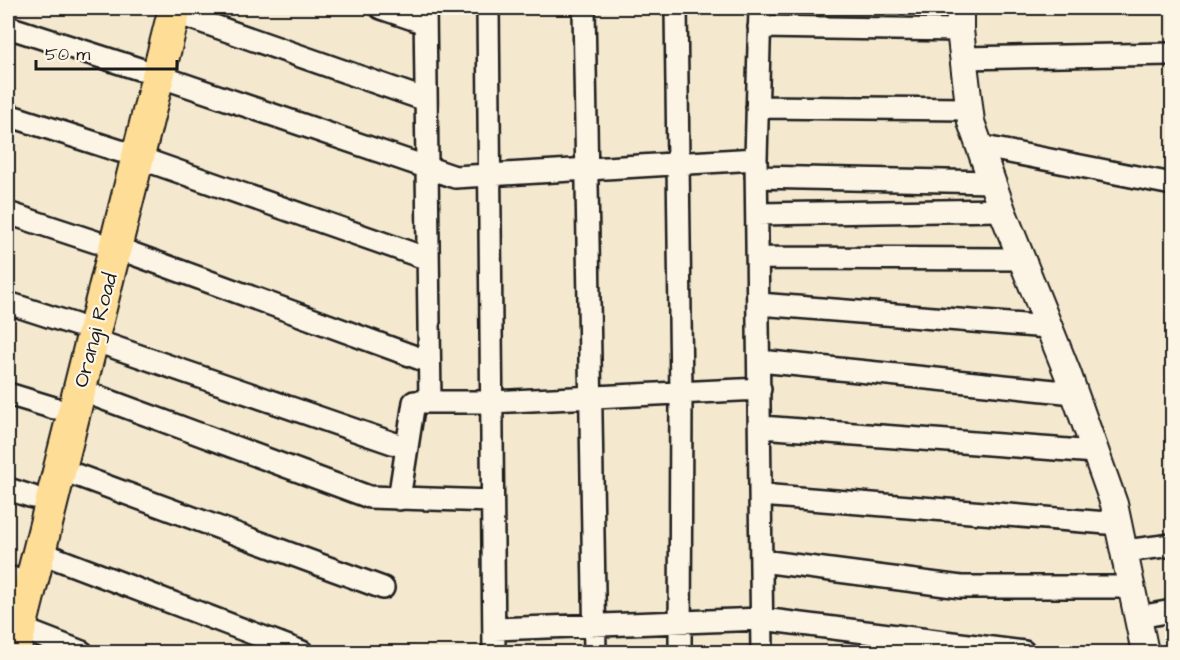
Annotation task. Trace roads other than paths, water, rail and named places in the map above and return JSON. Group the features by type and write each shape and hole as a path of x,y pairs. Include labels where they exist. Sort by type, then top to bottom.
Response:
{"main road":[{"name":"Orangi Road","path":"17,640 80,390 85,333 106,245 149,72 168,9"},
{"name":"Orangi Road","path":"9,583 20,493 85,333"}],"street":[{"path":"381,8 425,15 430,402"},
{"path":"488,8 487,174 494,652"},
{"path":"584,8 595,652"},
{"path":"676,8 681,393 680,652"},
{"path":"168,9 426,100"},
{"path":"762,652 756,168 760,17 960,19 969,109 979,146 1074,393 1119,525 1145,652"},
{"path":"8,27 149,72 454,177 678,163 992,182"},
{"path":"963,58 1173,54"},
{"path":"757,107 969,109"},
{"path":"8,116 129,154 428,259"},
{"path":"979,146 1173,184"},
{"path":"757,214 1002,210"},
{"path":"8,213 106,245 429,362"},
{"path":"758,258 1021,259"},
{"path":"8,303 85,333 407,448"},
{"path":"759,304 1048,327"},
{"path":"760,361 1074,393"},
{"path":"399,499 414,402 490,402 760,389"},
{"path":"80,390 369,497 492,501"},
{"path":"8,394 54,408"},
{"path":"761,427 1095,452"},
{"path":"60,469 383,588"},
{"path":"761,495 1119,525"},
{"path":"1125,551 1173,545"},
{"path":"39,552 302,652"},
{"path":"762,561 961,587 1133,587"},
{"path":"1138,617 1173,611"},
{"path":"494,630 762,619 1024,652"},
{"path":"17,640 82,652"}]}
